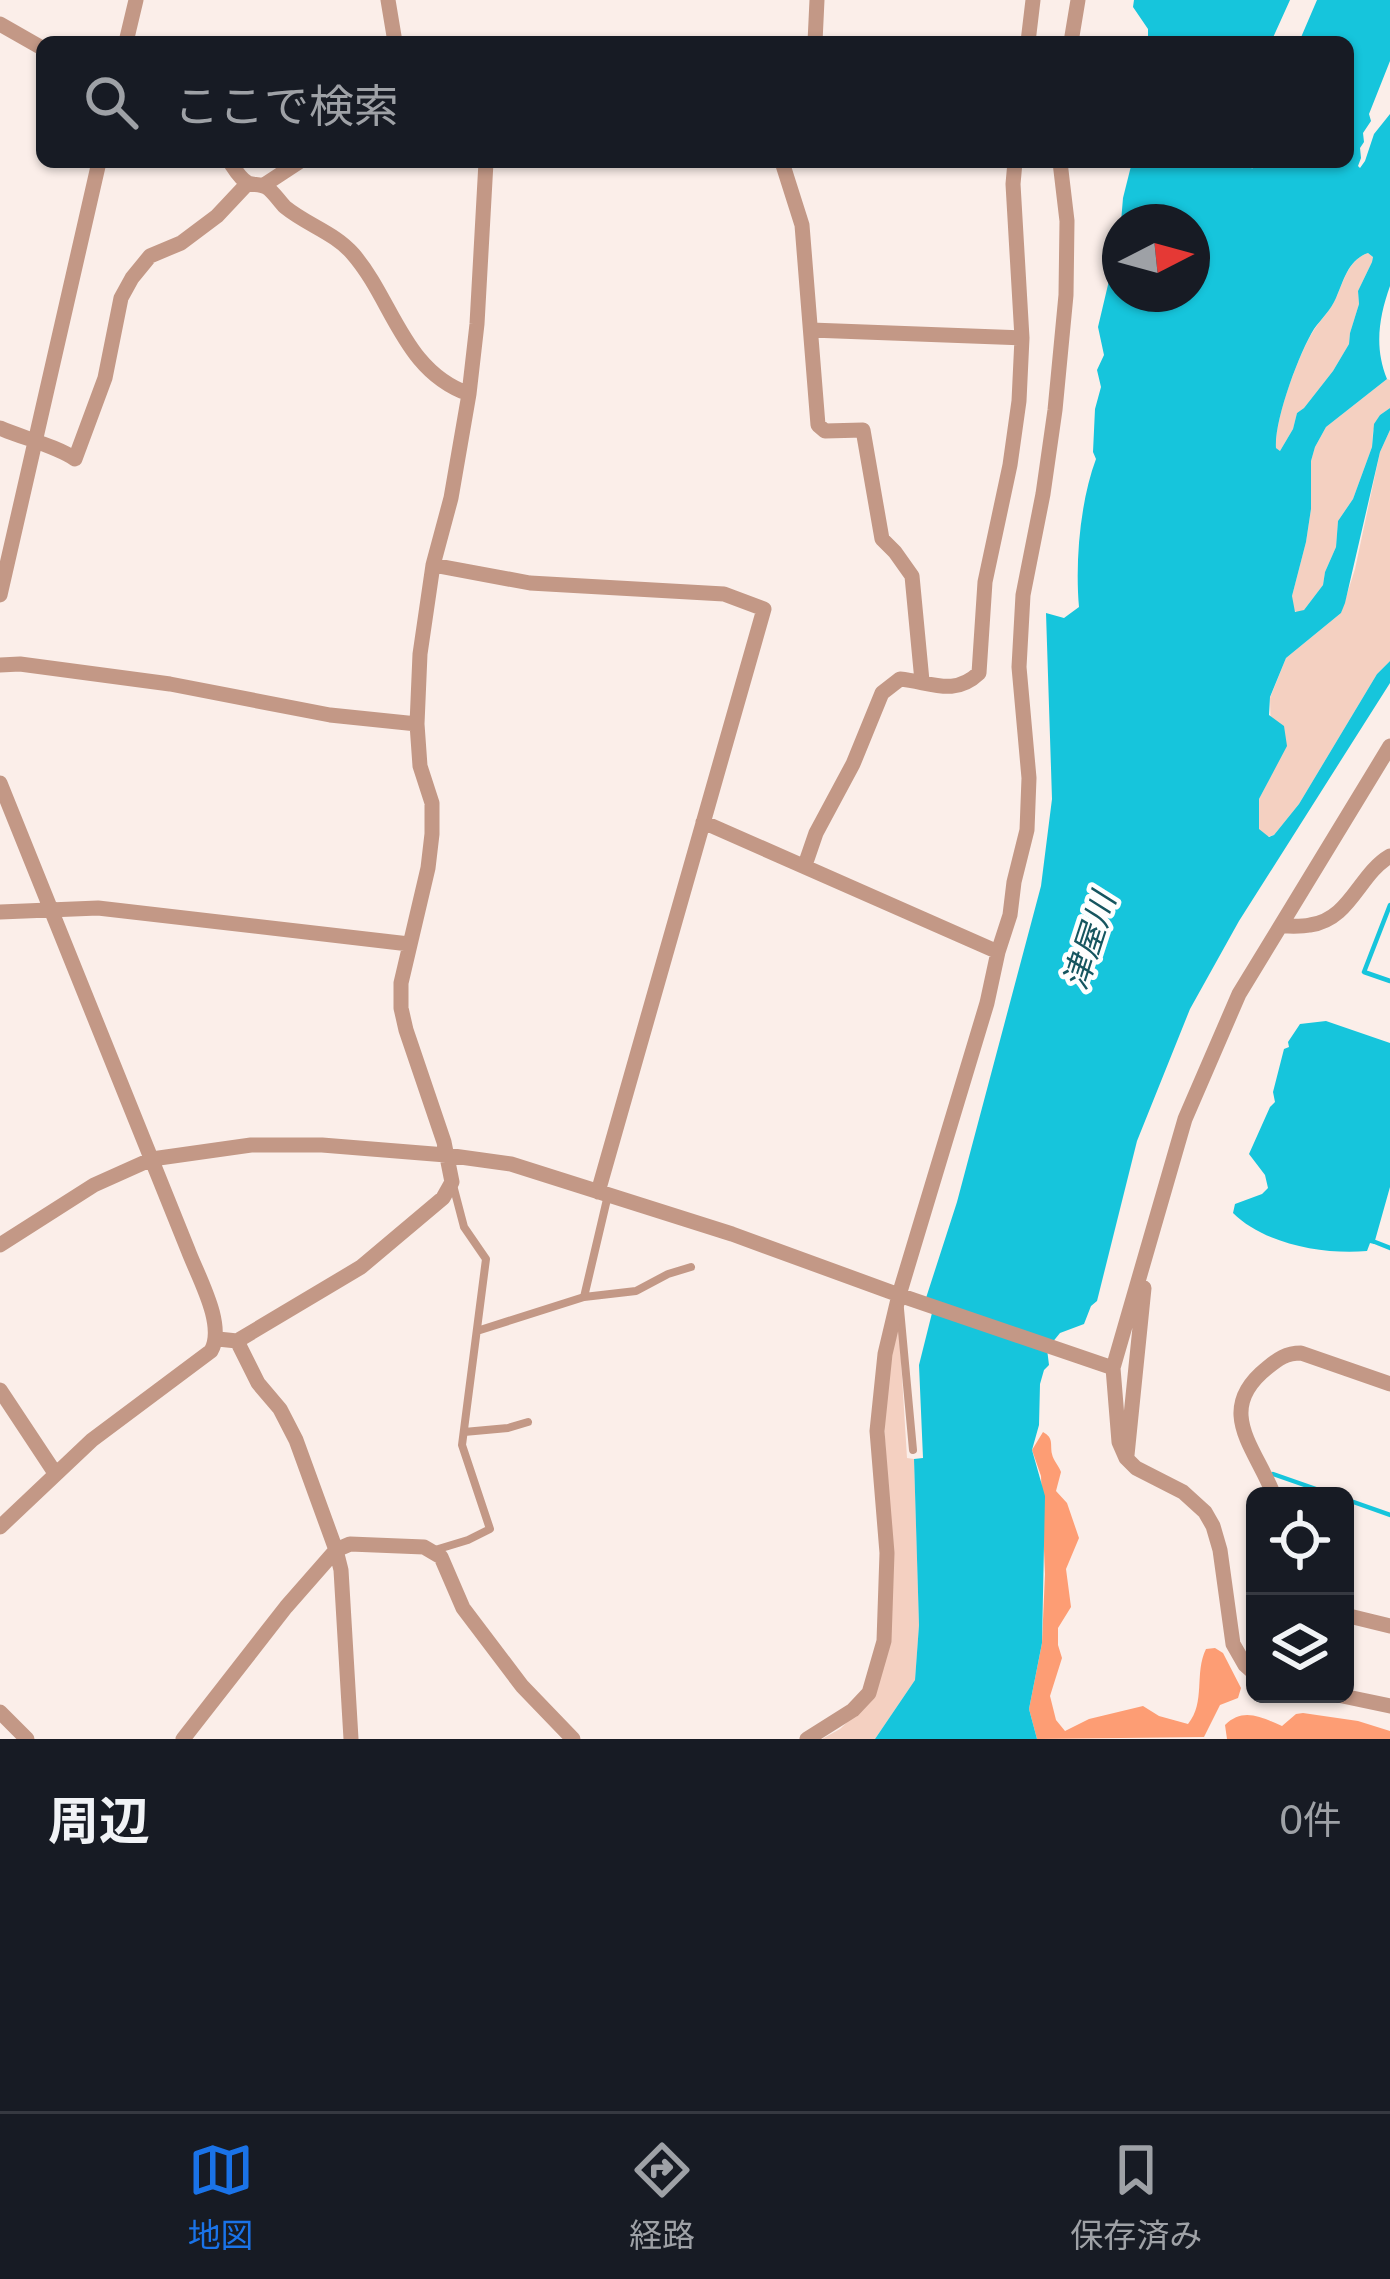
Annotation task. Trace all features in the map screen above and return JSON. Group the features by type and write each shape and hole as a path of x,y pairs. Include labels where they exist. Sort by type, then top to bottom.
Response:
{"street":[{"path":"388,0 394,36"},
{"path":"815,36 817,0"},
{"path":"1029,36 1033,0"},
{"path":"1072,36 1078,0"},
{"path":"128,36 139,1"},
{"path":"0,24 36,45"},
{"path":"0,595 98,168"},
{"path":"237,168 313,227 341,241 430,370 469,394"},
{"path":"0,428 74,459 105,378 122,298 132,278 149,256 181,243 256,184 287,168"},
{"path":"218,1339 237,1341 361,1268 443,1198 452,1182 400,1008 432,834 432,803 420,766 416,724 420,654 433,565 451,498 469,394 486,168"},
{"path":"784,168 802,225 818,425 825,431 863,430 882,539 912,576 922,681"},
{"path":"805,865 882,693 900,679 949,688 967,685 979,673 985,582 1019,400 1022,338 1014,168"},
{"path":"807,1739 853,1710 869,1693 884,1641 886,1553 877,1431 885,1354 987,1003 1027,830 1029,778 1019,667 1023,595 1043,494 1066,295 1061,168"},
{"path":"811,330 1022,338"},
{"path":"433,565 530,583 724,594 764,609 603,1193"},
{"path":"0,665 170,684 330,715 416,724"},
{"path":"1246,1664 1233,1644 1213,1526 1183,1492 1126,1458 1106,1365 1185,1119 1239,994 1390,746"},
{"path":"0,783 216,1322 218,1339 211,1351 92,1439 0,1527"},
{"path":"703,822 998,952"},
{"path":"1281,926 1316,925 1344,909 1371,869 1390,856"},
{"path":"0,912 98,908 410,944"},
{"path":"0,1245 94,1185 152,1159 265,1145 446,1155 511,1164 732,1234 1106,1365"},
{"path":"1126,1458 1142,1295 1164,1192"},
{"path":"237,1341 296,1440 336,1550 351,1739"},
{"path":"1271,1487 1240,1423 1253,1380 1280,1358 1301,1353 1390,1384"},
{"path":"0,1390 56,1473"},
{"path":"183,1739 286,1607 336,1550 350,1544 424,1547 441,1556 463,1608 522,1686 573,1739"},
{"path":"1354,1617 1390,1626"},
{"path":"1354,1698 1390,1706"},
{"path":"0,1712 27,1739"}],"lane":[{"path":"433,1550 490,1528 462,1445 486,1259 464,1227 452,1182"},
{"path":"584,1297 603,1193"},
{"path":"477,1331 584,1297 636,1291 691,1267"},
{"path":"899,1295 913,1450"},
{"path":"464,1432 528,1422"}],"shaded area":[{"path":"1368,253 1372,262 1358,291 1349,344 1297,413 1280,451 1276,448 1279,421 1301,354 1351,266"},
{"path":"1387,379 1390,408 1380,415 1353,499 1338,521 1336,547 1323,585 1298,613 1292,609 1292,596 1306,542 1315,447 1326,427"},
{"path":"1390,430 1390,661 1377,674 1299,804 1274,835 1266,837 1259,830 1259,799 1272,774 1270,698 1286,658 1341,613 1380,452"},
{"path":"896,1326 907,1458 914,1459 919,1625 915,1680 875,1739 822,1739 867,1703 889,1643 892,1555 883,1407"},
{"path":"1043,1432 1061,1472 1056,1491 1067,1503 1079,1538 1066,1569 1071,1607 1058,1628 1062,1658 1050,1696 1056,1720 1065,1731 1089,1719 1143,1706 1188,1724 1197,1706 1206,1649 1215,1648 1223,1653 1241,1688 1238,1698 1220,1705 1204,1737 1037,1739 1029,1709 1042,1643 1045,1574 1041,1476 1032,1450"},
{"path":"1303,1713 1358,1721 1390,1731 1390,1739 1227,1739 1225,1725 1239,1716 1252,1715 1282,1726"}],"water":[{"path":"1134,0 1290,0 1274,36 1148,36"},
{"name":"津屋川","path":"1317,0 1390,0 1390,61 1363,133 1358,166 1390,114 1390,286 1379,344 1387,379 1326,427 1315,447 1306,542 1292,596 1295,612 1304,610 1323,585 1336,547 1338,521 1353,499 1372,447 1374,424 1390,408 1390,430 1380,452 1341,613 1286,658 1270,697 1269,715 1284,726 1287,746 1259,799 1259,829 1269,837 1274,835 1299,804 1377,674 1390,661 1390,683 1239,921 1190,1009 1137,1141 1097,1301 1084,1324 1060,1333 1047,1349 1049,1365 1040,1384 1039,1425 1032,1450 1045,1496 1042,1643 1029,1709 1037,1739 875,1739 915,1680 919,1625 914,1459 923,1458 919,1365 932,1313 926,1298 957,1202 1041,886 1052,799 1046,613 1064,618 1079,607 1080,532 1096,459 1095,409 1101,387 1097,370 1104,355 1098,327 1102,310 1210,312 1210,204 1122,204 1123,198 1130,168 1354,168 1354,36 1302,36","holes":["1368,253 1372,262 1358,291 1349,344 1297,413 1280,451 1276,448 1279,421 1308,340 1351,266"]},
{"path":"1326,1021 1390,1043 1390,1187 1374,1244 1367,1251 1332,1251 1278,1240 1233,1213 1235,1204 1268,1188 1265,1175 1249,1154 1275,1102 1273,1092 1284,1049 1300,1024"}],"waterway":[{"path":"1390,905 1364,972 1390,981"},
{"path":"1375,1242 1390,1248"},
{"path":"1273,1474 1310,1487"},
{"path":"1354,1502 1390,1515"}]}
